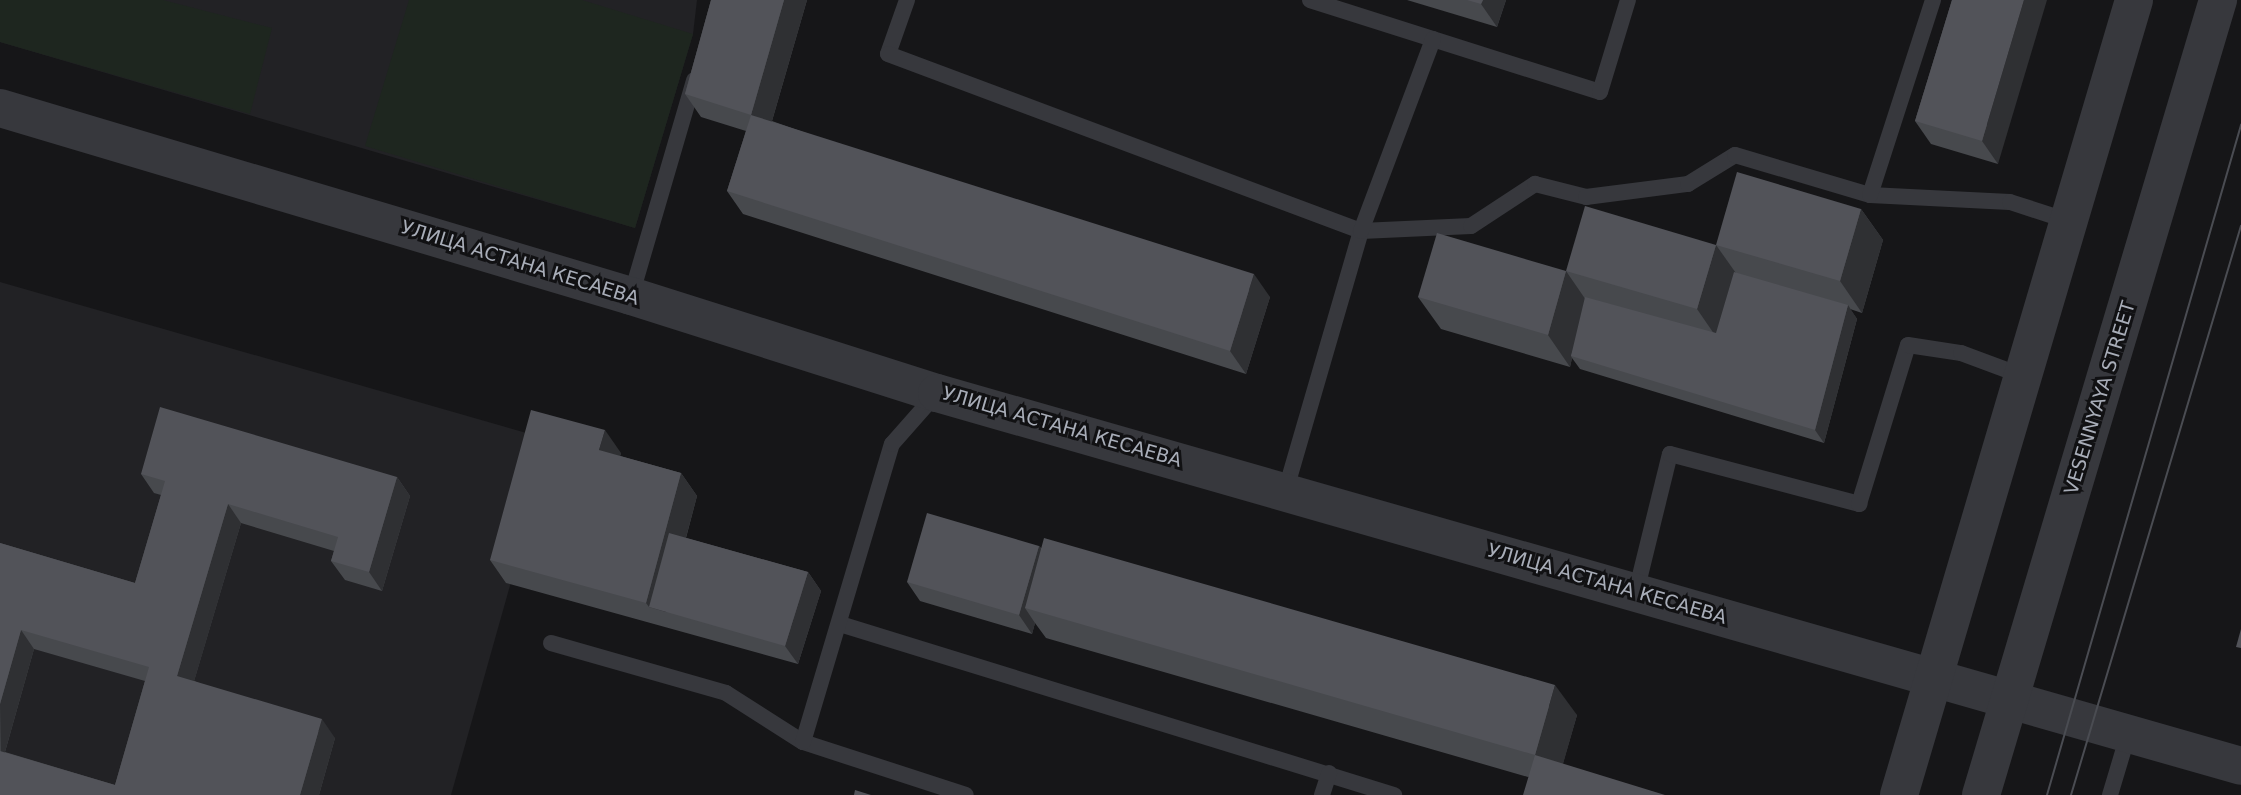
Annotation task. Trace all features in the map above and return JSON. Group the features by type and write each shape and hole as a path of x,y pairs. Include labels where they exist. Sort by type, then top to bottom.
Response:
{"street":[{"path":"1899,795 2134,0"},
{"name":"VESENNYAYA STREET","path":"1980,795 2218,0"},
{"name":"УЛИЦА АСТАНА КЕСАЕВА","path":"0,108 631,296 937,393 1286,489 2008,701 2241,766"}],"lane":[{"path":"907,0 888,54 1361,231 1471,226 1535,184 1586,197 1688,184 1735,155 1870,195 2010,202 2069,221"},
{"path":"1310,0 1600,92 1628,0"},
{"path":"1870,195 1933,0"},
{"path":"1286,489 1361,231 1433,39"},
{"path":"631,296 698,66"},
{"path":"1636,593 1670,454 1859,505 1908,345 1961,353 2023,376"},
{"path":"803,741 892,444 937,393"},
{"path":"840,624 1394,795"},
{"path":"551,643 726,694 803,741 966,795"},
{"path":"2110,795 2128,735"},
{"path":"1322,795 1329,773"}],"shaded area":[{"path":"0,0 697,0 693,34 635,228 0,42"},
{"path":"0,0 163,0 272,28 250,114 0,42"},
{"path":"409,0 582,0 693,34 635,228 365,146"},
{"path":"0,282 551,440 451,795 0,795"}],"building":[{"path":"711,0 784,0 751,115 685,94"},
{"path":"1467,0 1483,0 1481,4"},
{"path":"1952,0 2024,0 1982,141 1915,121"},
{"path":"751,115 1254,274 1230,351 727,191"},
{"path":"1737,172 1861,209 1840,281 1716,245"},
{"path":"1585,206 1716,245 1697,309 1566,271"},
{"path":"1437,233 1566,271 1548,335 1418,297"},
{"path":"1734,272 1848,305 1815,430 1571,356 1585,297 1716,333"},
{"path":"160,407 397,477 369,572 331,561 338,537 228,504 177,676 322,719 300,795 0,795 0,751 115,785 149,667 21,630 0,704 0,543 135,583 165,481 141,474"},
{"path":"531,410 605,430 599,450 681,473 646,603 490,560"},
{"path":"927,513 1039,546 1019,615 907,582"},
{"path":"669,533 808,572 785,646 649,607"},
{"path":"1044,538 1555,685 1535,755 1025,608"},
{"path":"2241,629 2241,648 2236,647"},
{"path":"1535,755 1665,795 1523,795"},
{"path":"855,790 871,795 854,795"}],"tram line":[{"path":"2047,795 2241,125"},
{"path":"2071,795 2241,226"}]}
